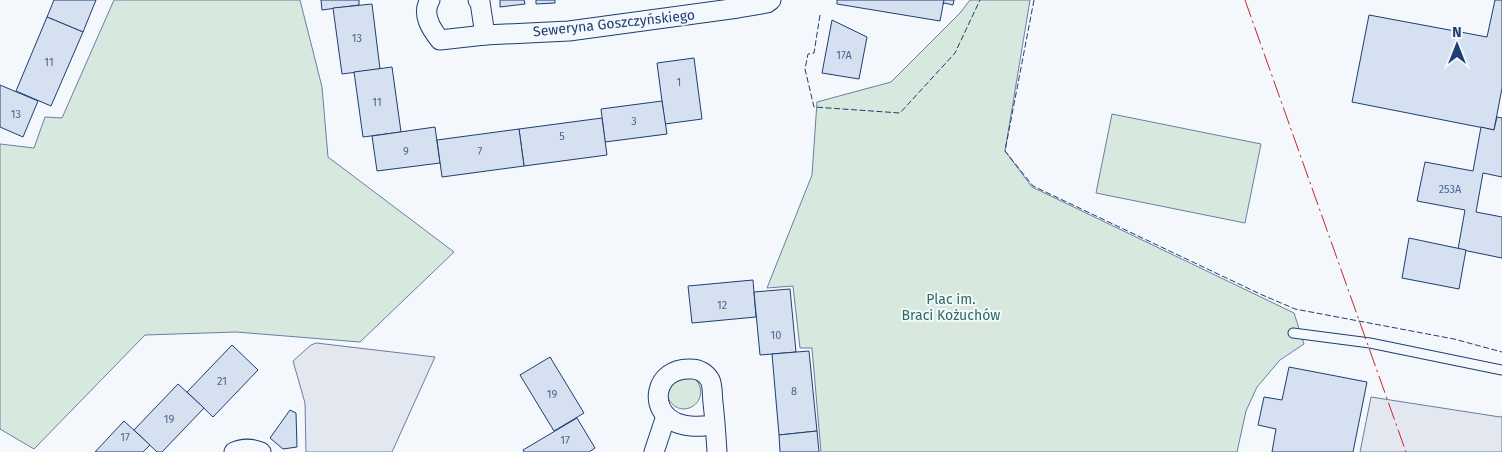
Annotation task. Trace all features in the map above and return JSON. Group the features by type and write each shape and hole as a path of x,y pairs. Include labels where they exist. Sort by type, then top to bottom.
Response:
{"street":[{"name":"Seweryna Goszczyńskiego","path":"430,0 427,15 431,29 440,40 485,34 569,31 738,8 766,3 771,0"},
{"path":"478,0 480,2 485,34"},
{"path":"715,424 694,427 677,423 666,416 661,408 659,397 660,386 665,376 683,368 696,369 706,375 711,383 718,452"},
{"path":"654,452 666,416"},
{"path":"234,452 242,448 260,452"}],"lane":[{"path":"1293,333 1370,343 1502,370"}],"green space":[{"path":"114,0 300,0 322,87 328,157 454,252 360,342 236,332 145,335 34,449 0,429 0,144 34,148 45,117 62,118"},
{"name":"Plac im. Braci Kożuchów","path":"970,0 1030,0 1005,151 1032,187 1294,313 1304,344 1280,360 1257,387 1246,411 1237,452 821,452 812,348 800,348 793,286 767,288 812,175 817,102 891,82 960,13"},
{"path":"1112,114 1261,144 1245,223 1096,193"},
{"path":"676,376 695,378 700,387 700,395 692,407 678,408 671,403 666,393"}],"shaded area":[{"path":"316,343 435,357 392,452 306,452 305,403 293,361 311,345"},
{"path":"1371,397 1502,416 1502,452 1360,452"}],"building":[{"path":"54,0 96,0 83,32 47,17"},
{"path":"321,0 359,0 359,5 322,10"},
{"path":"500,0 524,0 525,4 500,7"},
{"path":"536,0 555,0 555,3 536,4"},
{"path":"837,0 944,0 940,21 837,4"},
{"path":"944,0 954,0 953,5 943,4"},
{"path":"1495,0 1502,0 1502,88 1494,130 1352,102 1369,15 1487,37"},
{"path":"372,4 380,69 342,74 333,8"},
{"path":"47,17 83,32 51,106 16,91"},
{"path":"832,20 867,37 859,79 822,73"},
{"path":"694,58 702,119 665,124 657,63"},
{"path":"392,67 401,132 363,137 354,72"},
{"path":"0,85 38,101 23,137 0,127"},
{"path":"662,101 667,134 605,142 601,109"},
{"path":"1497,117 1502,118 1502,177 1483,173 1476,212 1502,217 1502,258 1458,249 1465,210 1417,201 1425,162 1473,171 1481,127 1494,130"},
{"path":"602,118 607,155 524,166 519,129"},
{"path":"435,127 440,163 377,171 372,136"},
{"path":"519,129 524,166 442,177 437,140"},
{"path":"1409,238 1466,250 1459,289 1402,278"},
{"path":"753,280 756,317 692,323 688,286"},
{"path":"790,289 796,352 760,355 754,292"},
{"path":"232,345 258,370 213,417 187,392"},
{"path":"809,351 817,431 779,435 772,354"},
{"path":"550,357 584,413 554,431 520,375"},
{"path":"1289,367 1367,382 1353,452 1272,452 1276,429 1258,425 1264,397 1282,400"},
{"path":"178,384 204,408 162,452 157,452 134,430"},
{"path":"290,410 296,413 297,447 283,449 270,438"},
{"path":"577,418 595,448 589,452 524,452 523,450"},
{"path":"124,421 150,445 143,452 95,452"},
{"path":"817,431 819,452 780,452 779,435"}],"fence":[{"path":"820,15 814,53 808,54 805,69 814,107 900,113 955,53 980,0"},
{"path":"1034,0 1005,151 1033,186 1295,309 1454,339 1502,352"}],"power":[{"path":"1245,0 1406,452"}]}
